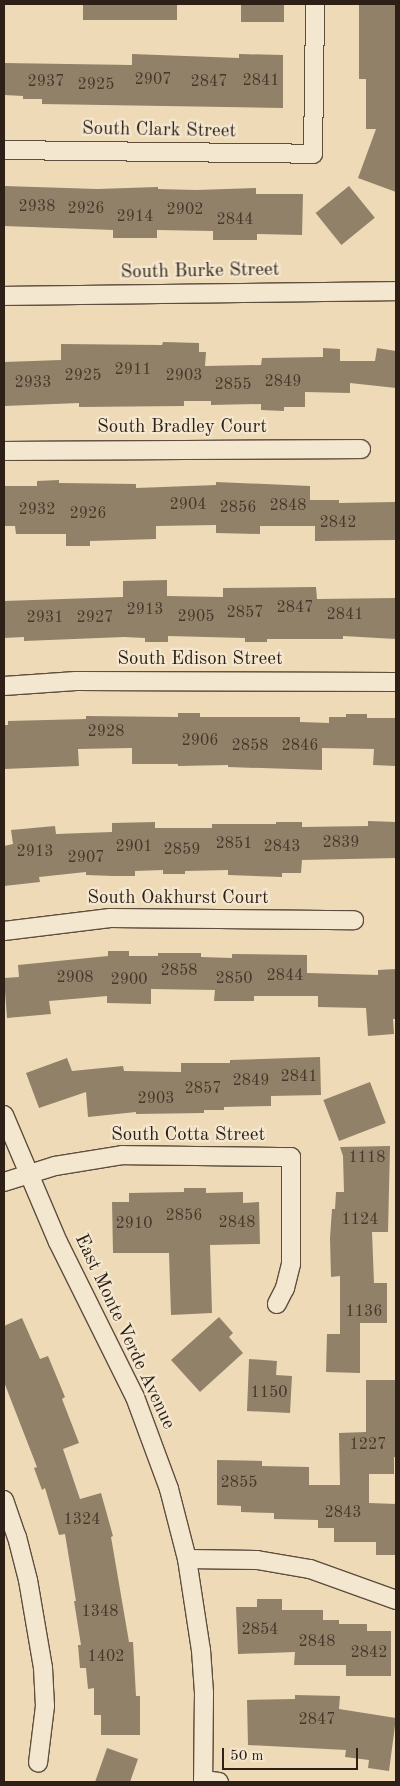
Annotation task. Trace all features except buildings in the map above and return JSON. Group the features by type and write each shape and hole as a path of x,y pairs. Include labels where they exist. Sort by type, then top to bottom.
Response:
{"street":[{"name":"South Clark Street","path":"4,150 313,154 315,4"},
{"name":"South Burke Street","path":"4,296 396,291"},
{"name":"South Bradley Court","path":"4,451 360,449"},
{"name":"South Edison Street","path":"4,686 76,681 396,682"},
{"name":"South Oakhurst Court","path":"4,931 110,918 354,920"},
{"name":"East Monte Verde Avenue","path":"4,1115 27,1173 58,1242 135,1397 169,1489 196,1602 202,1658 204,1734 208,1781"},
{"name":"South Cotta Street","path":"4,1182 27,1173 55,1166 122,1155 290,1157 290,1264 285,1288 277,1304"},
{"path":"4,1500 17,1537 28,1580 43,1668 45,1706 38,1763"},
{"path":"187,1559 257,1560 310,1569 396,1600"}]}
